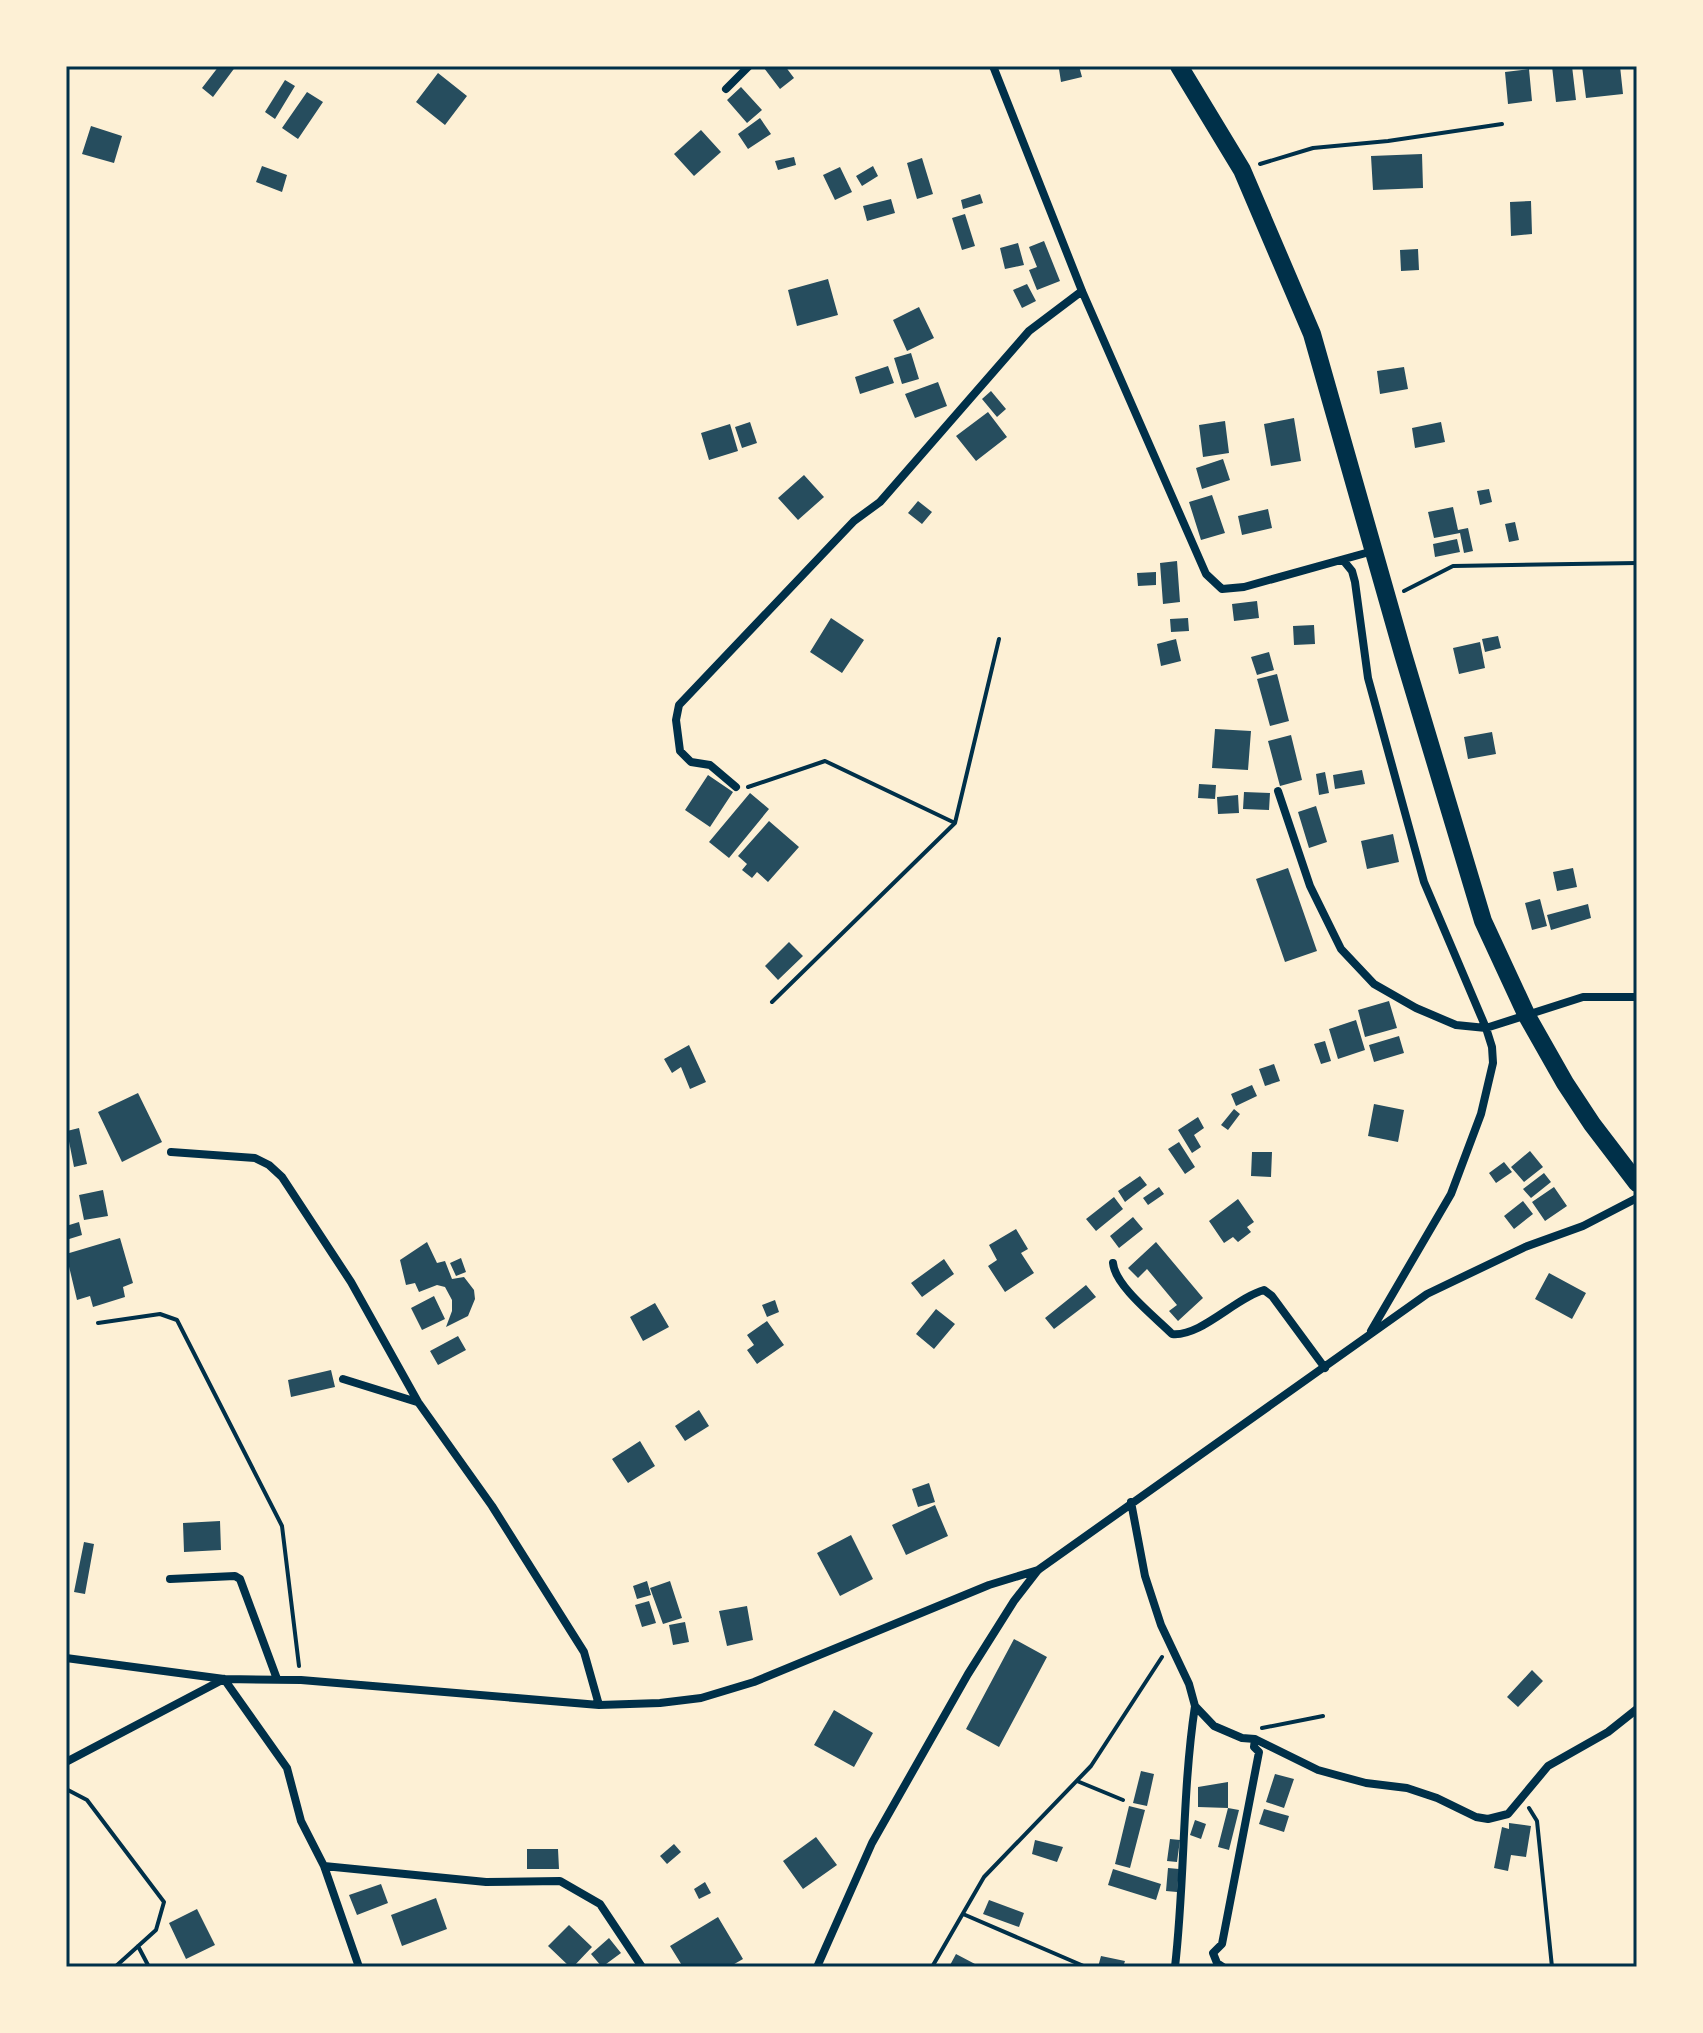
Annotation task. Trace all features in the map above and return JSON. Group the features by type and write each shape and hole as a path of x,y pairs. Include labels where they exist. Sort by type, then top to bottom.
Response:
{"main road":[{"path":"1179,66 1242,170 1312,334 1483,921 1527,1016 1572,1093 1637,1183"}],"street":[{"path":"726,89 749,66"},
{"path":"993,66 1082,291 1213,584 1222,589 1244,587 1373,551"},
{"path":"736,787 710,765 691,762 680,751 676,720 679,705 854,521 880,502 1029,331 1082,291"},
{"path":"1343,560 1352,571 1355,582 1368,678 1424,882 1486,1028 1493,1063 1481,1114 1451,1194 1368,1335"},
{"path":"1278,791 1310,886 1341,949 1374,984 1416,1008 1456,1025 1486,1028 1583,997 1637,997"},
{"path":"171,1152 255,1158 282,1177 351,1282 418,1402 492,1506 584,1652 599,1705"},
{"path":"817,1967 872,1843 968,1674 1014,1601 1038,1570 1427,1294 1525,1247 1583,1226 1637,1198"},
{"path":"1113,1263 1114,1272 1121,1282 1172,1334 1181,1335 1201,1326 1253,1293 1264,1290 1272,1296 1325,1368"},
{"path":"343,1379 418,1402"},
{"path":"1131,1502 1145,1576 1195,1706 1175,1967"},
{"path":"66,1658 224,1679 301,1680 599,1705 660,1703 701,1698 754,1682 989,1585 1038,1570"},
{"path":"170,1579 235,1576 240,1579 277,1679"},
{"path":"66,1762 224,1679"},
{"path":"224,1679 287,1768 301,1821 324,1866 359,1967"},
{"path":"1195,1706 1207,1721 1242,1738 1255,1739 1318,1770 1366,1783 1407,1788 1437,1798 1476,1817 1488,1819 1508,1814 1548,1766 1608,1732 1637,1709"},
{"path":"1223,1967 1217,1963 1213,1953 1222,1944 1225,1929 1259,1752 1254,1747 1255,1739"},
{"path":"324,1866 486,1882 560,1881 600,1904 642,1967"}],"path":[{"path":"1242,170 1313,148 1388,141 1502,124"},
{"path":"1388,600 1453,566 1637,563"},
{"path":"772,1002 955,823 999,639"},
{"path":"736,787 754,786 825,761 955,823"},
{"path":"98,1323 160,1314 177,1320 282,1526 301,1680"},
{"path":"932,1967 984,1877 1091,1766 1170,1646"},
{"path":"1231,1733 1323,1716"},
{"path":"1077,1781 1123,1800"},
{"path":"66,1789 87,1800 164,1902 156,1930 115,1967"},
{"path":"1524,1798 1537,1821 1552,1967"},
{"path":"963,1914 1086,1967"},
{"path":"138,1946 149,1967"}],"building":[{"path":"219,66 236,66 213,97 202,88"},
{"path":"785,66 794,78 780,89 764,68"},
{"path":"1079,66 1082,77 1061,82 1059,69"},
{"path":"1552,66 1572,66 1576,100 1556,102"},
{"path":"1582,66 1620,66 1623,94 1586,98"},
{"path":"1529,69 1532,101 1508,104 1505,72"},
{"path":"438,73 467,96 445,125 416,102"},
{"path":"285,80 295,86 275,119 265,112"},
{"path":"741,87 762,110 747,123 727,100"},
{"path":"307,92 323,102 298,139 282,128"},
{"path":"760,118 771,134 748,149 738,134"},
{"path":"91,126 122,136 114,163 82,154"},
{"path":"701,130 721,152 694,176 674,154"},
{"path":"1422,154 1423,188 1373,190 1371,156"},
{"path":"794,157 796,165 778,170 775,161"},
{"path":"922,158 933,194 917,199 907,163"},
{"path":"262,166 287,175 282,192 256,182"},
{"path":"873,166 878,176 862,186 856,176"},
{"path":"840,167 852,192 835,200 823,175"},
{"path":"980,194 983,203 963,209 961,200"},
{"path":"891,199 895,213 867,221 863,206"},
{"path":"1531,201 1532,234 1511,236 1510,202"},
{"path":"965,214 975,246 962,250 952,218"},
{"path":"1044,241 1060,281 1037,290 1029,270 1037,267 1029,247"},
{"path":"1018,243 1024,265 1005,269 1000,248"},
{"path":"1418,249 1419,270 1401,271 1400,250"},
{"path":"828,279 838,315 797,326 788,290"},
{"path":"1027,284 1036,301 1022,308 1013,290"},
{"path":"919,307 934,338 907,351 893,320"},
{"path":"911,353 919,379 902,384 894,358"},
{"path":"888,366 894,383 860,394 855,377"},
{"path":"1404,367 1408,389 1380,394 1377,371"},
{"path":"938,382 947,406 915,418 905,394"},
{"path":"991,391 1006,409 997,417 982,399"},
{"path":"988,412 1007,437 976,461 956,436"},
{"path":"1294,418 1301,461 1271,466 1264,424"},
{"path":"1225,421 1229,453 1203,457 1199,425"},
{"path":"750,422 757,443 742,448 735,427"},
{"path":"1441,422 1445,442 1415,448 1412,428"},
{"path":"730,424 738,451 709,460 701,433"},
{"path":"1223,459 1230,480 1202,489 1196,468"},
{"path":"804,475 824,497 798,520 778,498"},
{"path":"1489,489 1492,502 1480,505 1477,491"},
{"path":"1212,495 1225,533 1201,540 1189,502"},
{"path":"918,501 932,512 922,524 908,513"},
{"path":"1453,507 1458,530 1468,528 1473,551 1464,553 1460,533 1434,538 1428,512"},
{"path":"1268,509 1272,528 1242,535 1238,516"},
{"path":"1515,522 1519,540 1509,542 1505,524"},
{"path":"1457,539 1460,552 1435,557 1433,544"},
{"path":"1177,561 1180,602 1163,604 1160,563"},
{"path":"1156,572 1156,585 1138,586 1137,573"},
{"path":"1257,601 1259,618 1234,621 1232,604"},
{"path":"831,618 864,640 842,673 810,652"},
{"path":"1188,618 1189,631 1171,632 1170,619"},
{"path":"1314,625 1315,644 1294,645 1293,626"},
{"path":"1498,636 1501,648 1485,652 1482,639"},
{"path":"1176,639 1181,661 1161,666 1157,644"},
{"path":"1480,642 1485,668 1459,674 1453,648"},
{"path":"1269,652 1274,670 1257,675 1251,657"},
{"path":"1277,674 1289,721 1270,726 1257,679"},
{"path":"1215,729 1251,731 1248,770 1212,768"},
{"path":"1492,732 1496,754 1468,759 1464,737"},
{"path":"1291,735 1302,780 1280,786 1268,741"},
{"path":"1362,770 1365,784 1335,789 1333,775"},
{"path":"1325,772 1329,793 1319,795 1316,774"},
{"path":"708,775 733,792 710,827 685,810"},
{"path":"1199,784 1216,785 1215,799 1198,798"},
{"path":"1244,792 1270,793 1269,810 1243,809"},
{"path":"750,793 769,809 729,858 709,842"},
{"path":"1238,795 1239,813 1218,814 1217,797"},
{"path":"1316,806 1327,842 1309,848 1298,812"},
{"path":"769,821 799,847 768,882 757,872 752,878 742,870 747,864 738,856"},
{"path":"1393,834 1399,862 1367,869 1361,841"},
{"path":"1288,868 1317,951 1285,962 1256,879"},
{"path":"1573,868 1577,887 1557,891 1553,872"},
{"path":"1540,899 1547,926 1532,930 1525,903"},
{"path":"1588,904 1591,918 1551,930 1547,915"},
{"path":"789,942 803,956 778,980 765,966"},
{"path":"1389,1001 1397,1028 1365,1037 1358,1010"},
{"path":"1356,1020 1365,1050 1338,1059 1329,1029"},
{"path":"1399,1036 1404,1053 1374,1062 1369,1045"},
{"path":"1325,1041 1331,1061 1321,1064 1314,1044"},
{"path":"689,1045 706,1082 690,1089 681,1067 672,1073 664,1059"},
{"path":"1274,1064 1280,1081 1265,1086 1259,1069"},
{"path":"1252,1085 1257,1096 1236,1106 1231,1094"},
{"path":"138,1093 162,1142 122,1162 98,1112"},
{"path":"1374,1104 1404,1110 1398,1142 1368,1136"},
{"path":"1234,1109 1240,1114 1228,1130 1221,1125"},
{"path":"1198,1117 1204,1128 1194,1135 1201,1147 1192,1153 1178,1130"},
{"path":"79,1128 87,1164 74,1167 67,1131"},
{"path":"1179,1142 1195,1167 1185,1174 1168,1149"},
{"path":"1530,1151 1543,1167 1524,1182 1511,1167"},
{"path":"1252,1152 1272,1152 1271,1177 1251,1176"},
{"path":"1504,1162 1512,1172 1496,1183 1489,1173"},
{"path":"1544,1173 1551,1182 1531,1198 1523,1189"},
{"path":"1140,1176 1147,1185 1125,1202 1118,1191"},
{"path":"1159,1187 1164,1194 1148,1205 1143,1198"},
{"path":"1554,1187 1567,1206 1545,1221 1532,1202"},
{"path":"103,1190 108,1216 84,1220 79,1195"},
{"path":"1114,1197 1123,1209 1096,1231 1086,1219"},
{"path":"1238,1199 1254,1222 1247,1227 1251,1232 1238,1242 1233,1237 1224,1243 1209,1221"},
{"path":"1523,1201 1533,1214 1514,1229 1504,1216"},
{"path":"1133,1217 1143,1229 1119,1248 1110,1236"},
{"path":"79,1222 82,1235 66,1240 66,1226"},
{"path":"1016,1229 1028,1249 1021,1253 1034,1273 1005,1292 988,1266 997,1260 989,1245"},
{"path":"120,1238 133,1283 123,1287 125,1297 93,1307 90,1296 77,1300 66,1254"},
{"path":"427,1242 437,1263 445,1261 452,1279 464,1277 474,1290 475,1299 468,1316 446,1327 452,1300 445,1287 437,1285 419,1292 415,1283 406,1285 400,1260"},
{"path":"1156,1242 1203,1298 1178,1321 1169,1311 1177,1305 1147,1269 1138,1278 1128,1268"},
{"path":"461,1258 466,1272 456,1276 450,1263"},
{"path":"944,1259 954,1274 922,1297 911,1283"},
{"path":"1549,1273 1586,1293 1572,1319 1535,1299"},
{"path":"1086,1285 1096,1297 1054,1329 1045,1318"},
{"path":"434,1296 445,1319 422,1330 411,1308"},
{"path":"775,1300 779,1312 767,1317 762,1305"},
{"path":"655,1303 669,1327 643,1341 630,1317"},
{"path":"936,1309 955,1324 934,1349 916,1334"},
{"path":"767,1321 784,1345 757,1364 747,1350 754,1345 747,1335"},
{"path":"458,1336 466,1350 438,1365 430,1351"},
{"path":"331,1370 335,1387 291,1397 288,1380"},
{"path":"699,1410 709,1426 685,1441 675,1426"},
{"path":"640,1441 655,1466 628,1483 612,1459"},
{"path":"929,1483 935,1502 918,1507 912,1489"},
{"path":"935,1505 948,1536 906,1555 892,1525"},
{"path":"220,1521 221,1550 184,1552 183,1523"},
{"path":"851,1535 873,1579 840,1596 817,1553"},
{"path":"84,1542 94,1544 85,1594 74,1592"},
{"path":"647,1581 651,1595 637,1599 633,1586"},
{"path":"670,1581 682,1618 663,1624 650,1588"},
{"path":"649,1601 656,1623 642,1627 635,1605"},
{"path":"747,1606 753,1640 727,1646 719,1611"},
{"path":"685,1622 689,1642 673,1645 669,1625"},
{"path":"1014,1639 1047,1657 999,1747 966,1729"},
{"path":"1532,1670 1543,1681 1518,1707 1507,1697"},
{"path":"834,1710 873,1733 854,1767 814,1745"},
{"path":"1141,1771 1154,1774 1147,1806 1133,1803"},
{"path":"1275,1774 1294,1779 1284,1808 1266,1802"},
{"path":"1228,1782 1228,1808 1198,1807 1198,1787"},
{"path":"1129,1806 1145,1810 1130,1868 1115,1864"},
{"path":"1228,1808 1239,1810 1229,1850 1218,1847"},
{"path":"1264,1809 1289,1816 1284,1832 1259,1824"},
{"path":"1195,1820 1206,1824 1201,1839 1190,1835"},
{"path":"1509,1823 1531,1826 1526,1857 1511,1855 1508,1871 1494,1868 1502,1827 1509,1829"},
{"path":"816,1837 837,1865 803,1889 783,1861"},
{"path":"1170,1839 1180,1840 1177,1862 1167,1861"},
{"path":"1035,1840 1063,1847 1057,1862 1032,1854"},
{"path":"674,1844 681,1852 667,1864 660,1856"},
{"path":"527,1849 558,1849 559,1869 527,1869"},
{"path":"1168,1868 1179,1869 1177,1892 1166,1891"},
{"path":"1113,1869 1161,1884 1156,1900 1108,1885"},
{"path":"705,1882 711,1893 699,1899 694,1889"},
{"path":"381,1884 388,1903 357,1915 349,1895"},
{"path":"436,1898 447,1929 402,1946 391,1915"},
{"path":"989,1900 1024,1913 1019,1927 983,1914"},
{"path":"197,1909 215,1945 186,1959 169,1923"},
{"path":"718,1917 743,1959 729,1967 683,1967 670,1946"},
{"path":"569,1925 592,1947 573,1967 548,1946"},
{"path":"609,1938 621,1953 602,1967 591,1954"},
{"path":"956,1954 975,1964 974,1967 949,1967"},
{"path":"1101,1956 1125,1961 1123,1967 1098,1967"}]}
